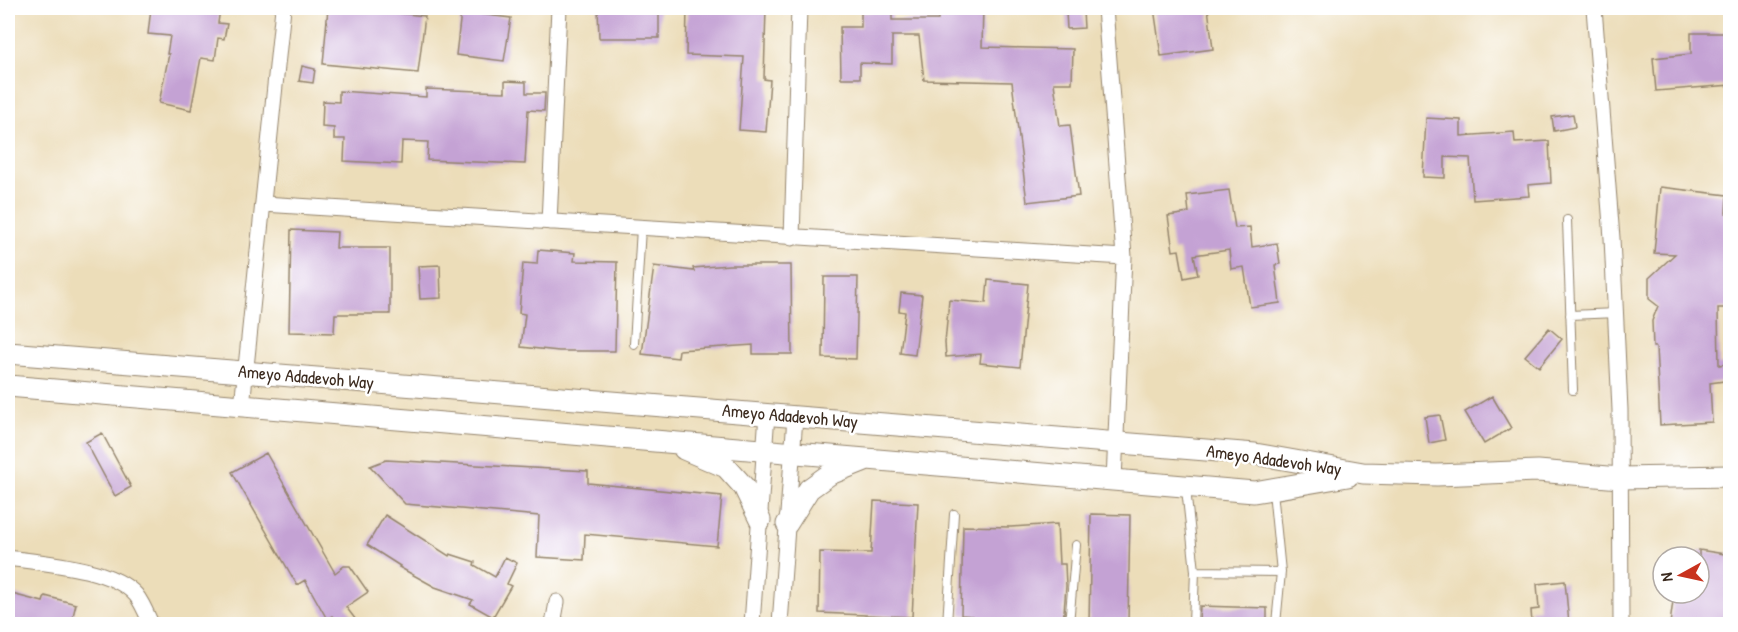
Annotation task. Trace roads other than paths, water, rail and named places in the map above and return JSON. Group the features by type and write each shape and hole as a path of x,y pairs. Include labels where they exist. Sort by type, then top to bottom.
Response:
{"street":[{"path":"242,406 283,8"},
{"path":"549,222 559,8"},
{"path":"792,238 799,8"},
{"path":"1105,8 1124,257 1114,480"},
{"path":"1594,8 1616,313 1620,410 1621,624"},
{"path":"263,204 1124,257"},
{"name":"Ameyo Adadevoh Way","path":"8,353 1255,454 1363,473"},
{"name":"Ameyo Adadevoh Way","path":"8,386 1254,492 1363,473"},
{"path":"752,624 767,414"},
{"path":"780,624 795,417"},
{"path":"667,442 726,467 744,487 760,520"},
{"path":"787,524 809,489 830,474 867,459"},
{"path":"1363,473 1437,475 1538,471 1620,478 1731,476"},
{"path":"8,558 82,569 115,581 135,594 151,624"}],"lane":[{"path":"1567,220 1573,390"},
{"path":"634,344 641,228"},
{"path":"1570,315 1616,313"},
{"path":"1186,486 1196,570 1193,624"},
{"path":"1273,490 1281,572 1276,624"},
{"path":"947,624 954,514"},
{"path":"1069,624 1076,545"},
{"path":"1196,570 1281,572"}]}
